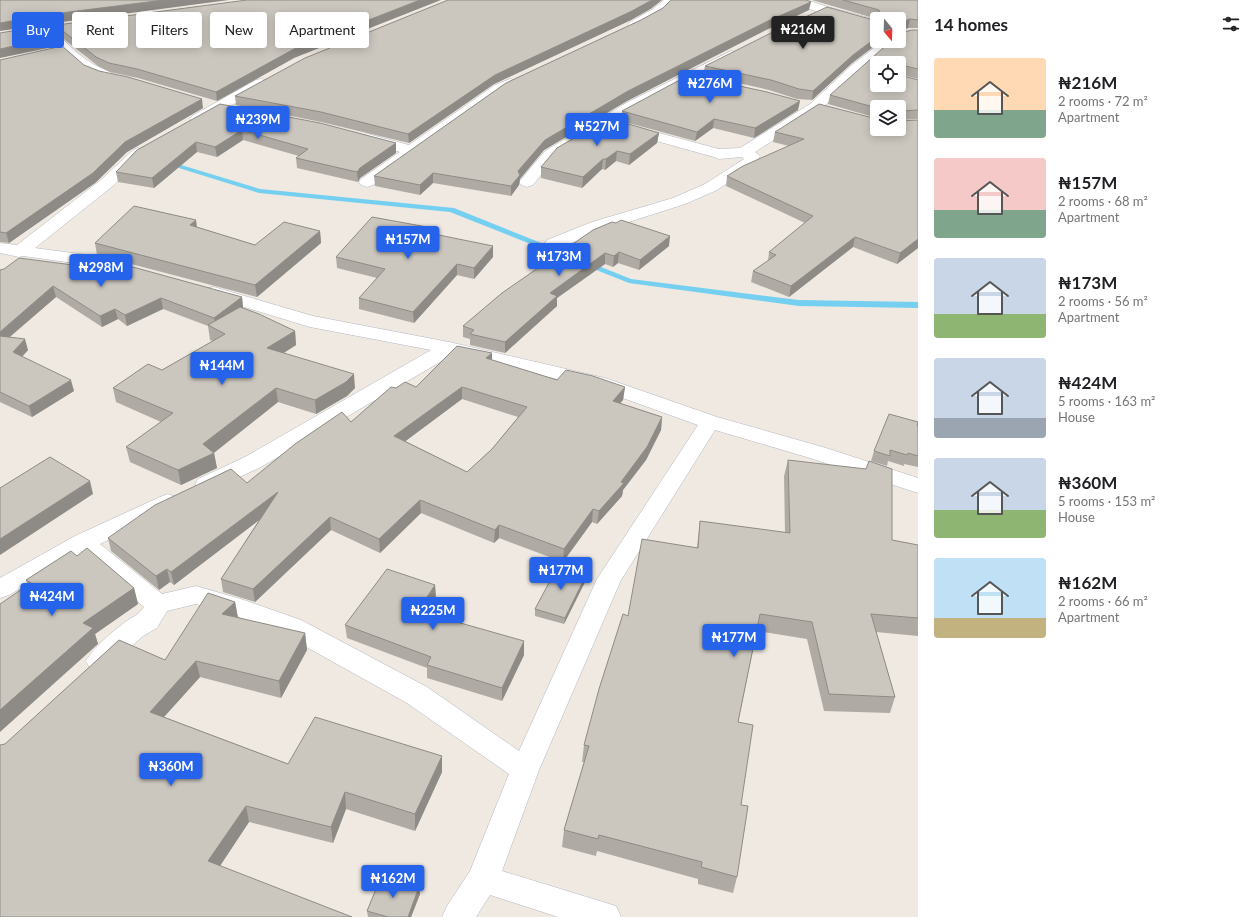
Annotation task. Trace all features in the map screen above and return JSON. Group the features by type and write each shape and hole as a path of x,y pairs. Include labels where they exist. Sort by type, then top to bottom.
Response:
{"street":[{"path":"132,0 152,12"},
{"path":"622,30 657,12 671,0"},
{"path":"796,0 824,10 870,22"},
{"path":"804,19 824,10"},
{"path":"64,47 92,70 106,76 126,80"},
{"path":"526,182 550,154 633,105 685,77 745,48"},
{"path":"606,122 719,154 744,152 815,107 864,70 889,48"},
{"path":"52,52 67,49"},
{"path":"685,77 708,83"},
{"path":"185,126 270,78"},
{"path":"367,182 409,150 500,88 520,78"},
{"path":"203,103 240,111"},
{"path":"795,104 830,111"},
{"path":"352,134 409,150"},
{"path":"19,257 108,182 133,156 152,145"},
{"path":"553,244 598,226 679,201 711,187 751,161 752,156 744,152"},
{"path":"0,248 19,257 104,262 127,268"},
{"path":"194,286 310,321 449,348 598,382 710,422 818,453 918,486"},
{"path":"0,590 82,542 253,462 449,348"},
{"path":"458,917 483,879 525,770 609,579 710,422"},
{"path":"82,542 158,605"},
{"path":"81,677 134,629 148,621 158,605 196,595 232,605 292,627 417,695 525,770"},
{"path":"483,879 605,917"}],"building":[{"path":"0,0 164,0 64,13 12,12 12,21 0,23"},
{"path":"247,0 420,0 369,20 369,12 275,12 275,48 297,48 216,92 137,69 109,63 96,57 85,48 128,48 128,16 136,15 136,48 202,48 202,12 156,12"},
{"path":"448,0 652,0 632,11 495,75 408,134 321,112 235,96 305,58 330,48 369,48 369,32"},
{"path":"671,0 806,0 811,2 768,21 628,91 545,140 518,171 520,175 511,186 433,173 420,185 374,176 506,83 641,20 663,8"},
{"path":"843,0 918,0 918,20 910,19 906,21 906,12 879,12 879,10"},
{"path":"827,7 870,19 870,42 853,55 813,91 799,89 771,80 705,66"},
{"path":"72,23 72,38 64,32 64,24"},
{"path":"918,30 918,69 906,66 906,56 874,56 883,48 906,48 906,32"},
{"path":"12,31 12,46 0,49 0,33"},
{"path":"53,48 64,48 84,65 99,71 128,77 202,99 125,142 93,173 6,233 0,232 0,60"},
{"path":"870,60 870,92 906,92 906,77 918,80 918,110 906,111 906,100 870,100 870,106 830,95"},
{"path":"689,75 767,92 800,101 755,128 714,119 697,132 622,111"},
{"path":"220,104 320,123 396,143 360,168 357,172 296,158 308,149 242,130 215,147 196,142 152,178 116,172 137,150"},
{"path":"819,104 870,117 870,136 906,136 906,121 918,120 918,239 900,253 855,237 791,286 753,271 776,255 769,252 813,216 727,176 743,166 804,139 775,132"},
{"path":"608,118 659,133 630,154 617,151 606,159 603,159 583,177 541,167 557,148"},
{"path":"134,206 196,220 190,225 255,245 284,222 320,231 255,285 95,243"},
{"path":"372,217 427,227 424,232 493,246 474,268 457,264 413,312 359,298 385,269 336,257"},
{"path":"621,220 670,236 640,260 619,252 614,256 605,253 550,293 557,296 505,342 470,334 474,330 463,326 502,293 593,230"},
{"path":"83,256 100,258 242,297 214,318 161,298 125,315 115,309 100,316 53,286 0,332 0,270 4,269 19,258 73,265"},
{"path":"240,307 295,331 267,348 354,374 346,382 315,400 276,388 203,444 214,453 178,470 126,447 173,413 113,388 148,364 162,370 225,334 208,325"},
{"path":"0,336 25,339 13,352 71,380 29,406 0,392"},
{"path":"457,346 492,353 486,358 557,380 566,370 593,376 625,387 613,401 662,417 647,447 621,482 624,483 599,511 593,509 564,549 499,525 495,530 420,500 379,539 330,517 253,589 221,579 278,492 171,572 167,569 156,576 108,538 155,505 231,469 247,483 295,444 342,412 351,422 391,387 396,388 405,382 416,387","holes":["462,387 527,407 492,449 467,472 394,436"]},
{"path":"889,414 918,422 918,456 908,453 907,455 890,450 890,456 874,451"},
{"path":"50,457 90,481 0,539 0,488"},
{"path":"788,460 866,469 869,461 892,469 892,540 918,545 918,618 871,614 895,697 829,694 812,622 760,614 738,722 753,725 741,805 748,806 737,877 701,867 702,862 599,835 598,839 564,830 589,746 584,745 599,689 623,614 628,616 642,539 698,548 700,521 790,533"},
{"path":"87,548 134,588 83,623 93,628 0,710 0,604 31,583 26,580 71,551 77,556"},
{"path":"559,564 587,573 565,618 535,609"},
{"path":"387,569 435,585 418,611 524,641 502,688 427,665 431,657 345,625"},
{"path":"208,593 235,602 222,614 305,633 279,681 196,661 150,712 288,764 315,717 442,756 415,814 345,792 331,827 246,806 208,861 352,917 0,917 0,745 5,744 119,640 165,660"},
{"path":"381,877 419,887 408,917 388,917 367,911"}],"waterway":[{"path":"168,163 259,191 451,210 629,281 799,303 918,305"}]}
